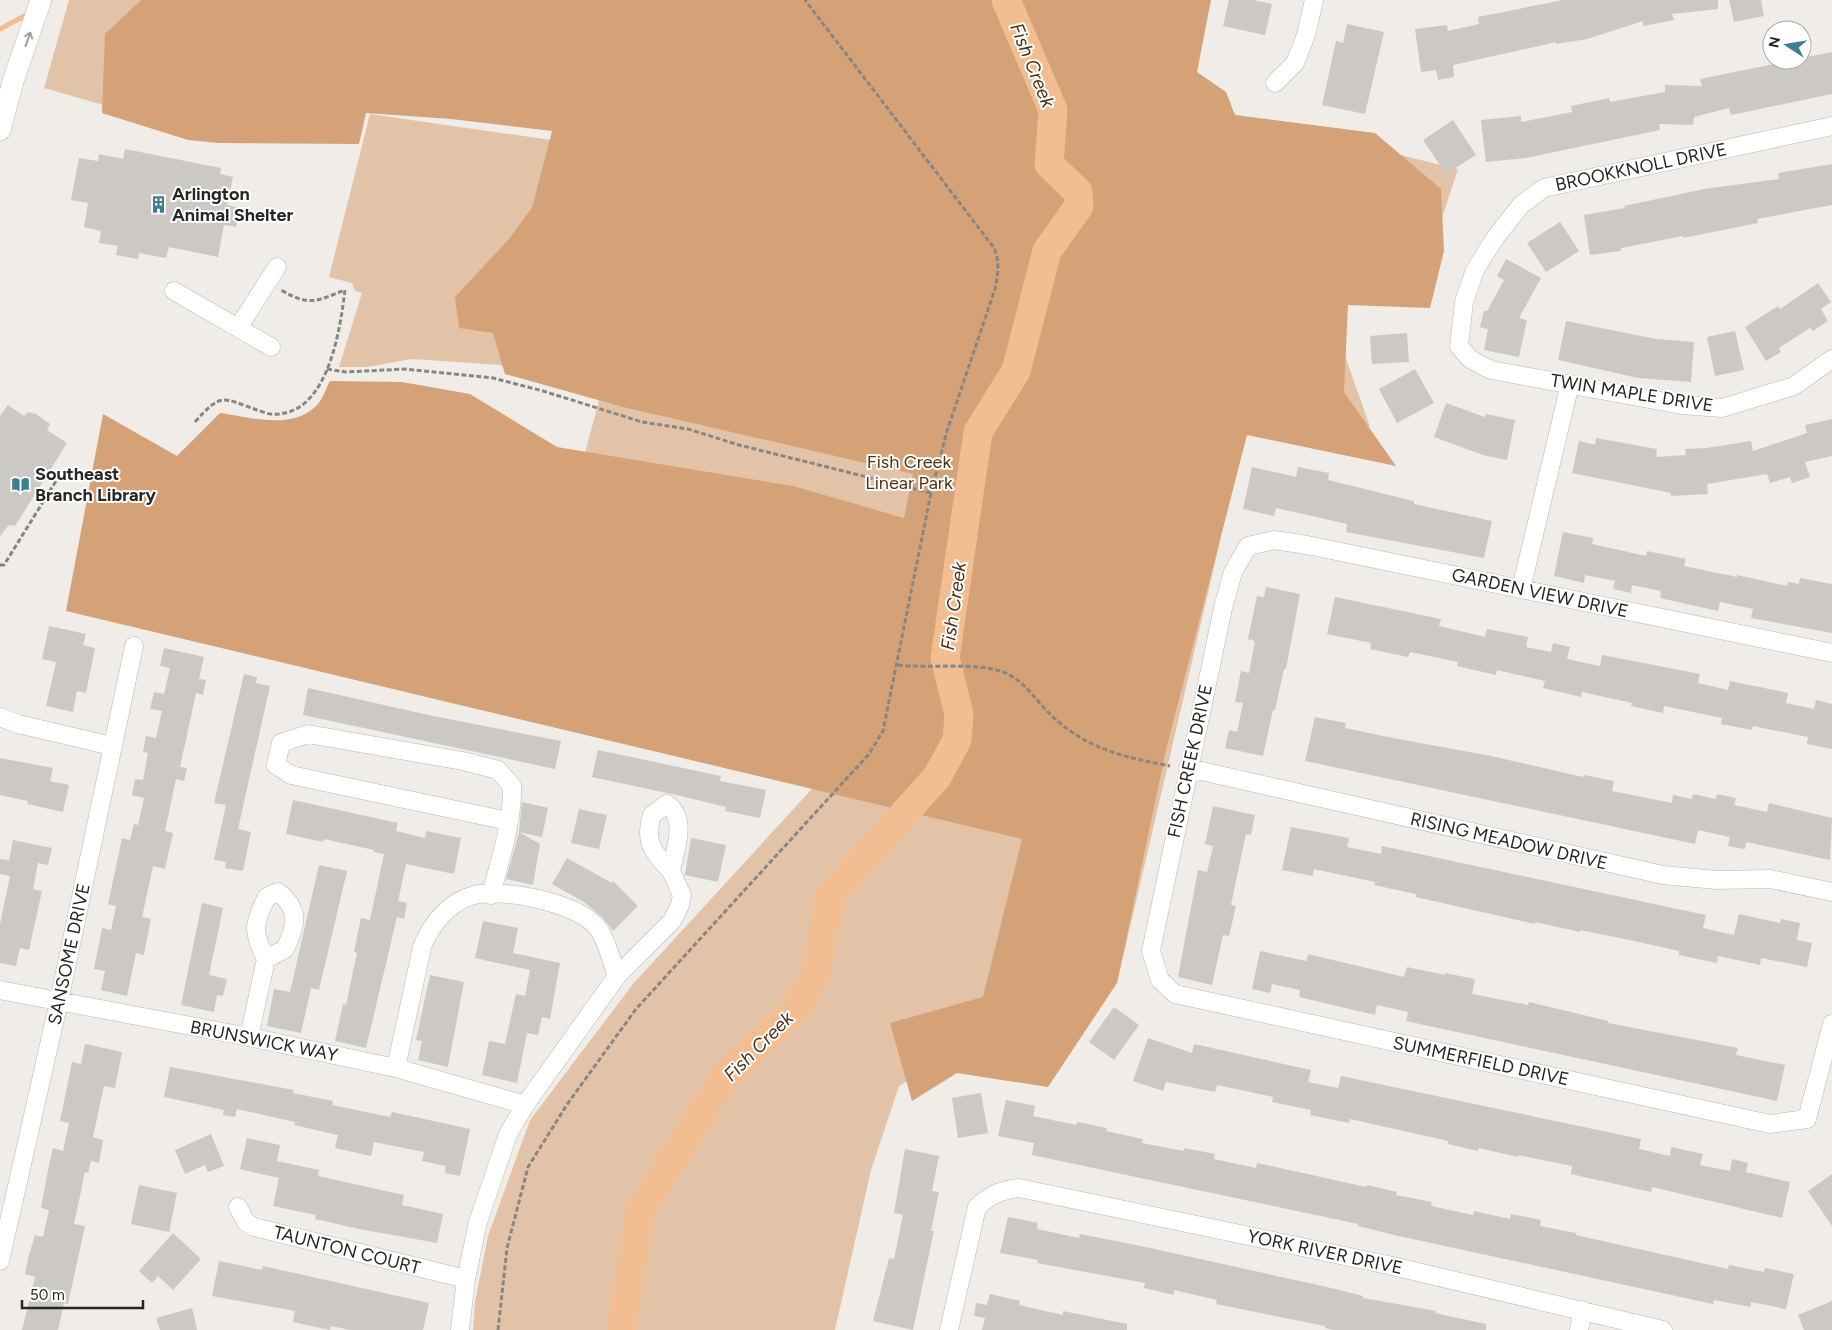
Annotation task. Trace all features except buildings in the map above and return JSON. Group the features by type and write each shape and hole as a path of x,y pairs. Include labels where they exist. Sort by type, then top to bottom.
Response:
{"main road":[{"path":"0,130 14,78 41,0"}],"street":[{"path":"1275,83 1295,64 1306,35 1314,0"},
{"name":"BROOKKNOLL DRIVE","path":"1459,346 1464,302 1475,270 1495,238 1521,205 1544,188 1832,126"},
{"path":"238,328 277,267"},
{"path":"174,291 271,347"},
{"name":"TWIN MAPLE DRIVE","path":"1459,346 1470,359 1491,370 1682,405 1722,408 1794,386 1831,361"},
{"path":"1521,590 1570,384"},
{"name":"GARDEN VIEW DRIVE","path":"1248,546 1274,540 1832,653"},
{"name":"FISH CREEK DRIVE","path":"1160,980 1151,951 1188,768 1223,608 1233,572 1248,546"},
{"name":"SANSOME DRIVE","path":"0,1261 59,1001 134,646"},
{"path":"0,717 18,724 112,746"},
{"path":"491,895 508,822 512,804 512,786 498,770 463,761 308,734 281,743 276,765 291,775 508,822"},
{"name":"RISING MEADOW DRIVE","path":"1188,768 1663,875 1717,880 1770,880 1832,892"},
{"path":"460,1330 466,1279 478,1222 508,1134 525,1105 616,976 672,921 680,905 682,895 671,871"},
{"path":"396,1068 422,947 428,931 446,911 469,896 485,893 530,898 559,904 575,910 595,925 616,976"},
{"path":"249,1037 266,959"},
{"name":"SUMMERFIELD DRIVE","path":"1160,980 1175,994 1770,1124 1807,1119 1832,1024"},
{"name":"BRUNSWICK WAY","path":"0,990 249,1037 396,1068 525,1105"},
{"name":"YORK RIVER DRIVE","path":"949,1330 977,1207 987,1198 1002,1190 1019,1188 1388,1265 1663,1330"},
{"name":"TAUNTON COURT","path":"238,1208 246,1222 254,1227 466,1279"},
{"path":"1579,1330 1583,1310"}],"path":[{"path":"498,1330 507,1248 528,1167 568,1103 636,1009 869,754 883,731 898,665 931,493 948,432 991,305 999,271 998,257 994,248 805,0"},
{"path":"195,422 212,404 221,399 271,414 293,411 306,401 327,369 338,340 345,290 318,300 299,300 267,282"},
{"path":"327,369 346,372 405,369 493,378 543,391 642,422 688,429 739,445 931,493"},
{"path":"0,565 4,565 56,481 50,477"},
{"path":"898,665 920,668 979,667 1008,674 1032,693 1050,715 1070,733 1090,745 1132,758 1170,766"}],"green space":[{"name":"Fish Creek Linear Park","path":"69,0 1197,0 1177,101 1458,169 1421,282 1315,270 1370,427 1248,395 1218,550 1117,983 956,1051 899,1086 871,1170 835,1330 473,1330 475,1302 488,1236 530,1120 633,984 821,779 561,543 597,408 662,141 373,95 184,128 44,88"},
{"name":"Fish Creek Linear Park","path":"141,0 1211,0 1197,72 1226,92 1235,115 1375,133 1441,189 1444,251 1430,308 1348,305 1344,392 1396,466 1247,435 1166,750 1117,983 1048,1087 957,1073 912,1101 890,1023 983,997 1022,839 66,611 103,414 177,456 220,413 271,420 296,418 307,413 317,405 330,381 402,382 470,394 557,447 793,486 904,518 913,474 623,407 505,374 493,333 459,328 455,297 508,240 532,208 552,131 451,119 366,113 359,144 219,143 188,140 102,113 105,34"},
{"path":"370,114 641,153 591,394 500,365 412,359 367,367 339,367 362,293 355,291 352,283 329,277"}],"waterway":[{"name":"Fish Creek","path":"621,1330 640,1212 724,1077 796,1009 815,974 830,896 937,777 957,740 959,714 945,658 978,432 1016,371 1047,251 1079,206 1078,192 1049,164 1053,110 1006,0"},
{"path":"0,29 28,14"}],"place":[{"name":"Arlington Animal Shelter","path":"158,204"},
{"name":"Southeast Branch Library","path":"21,484"}]}
